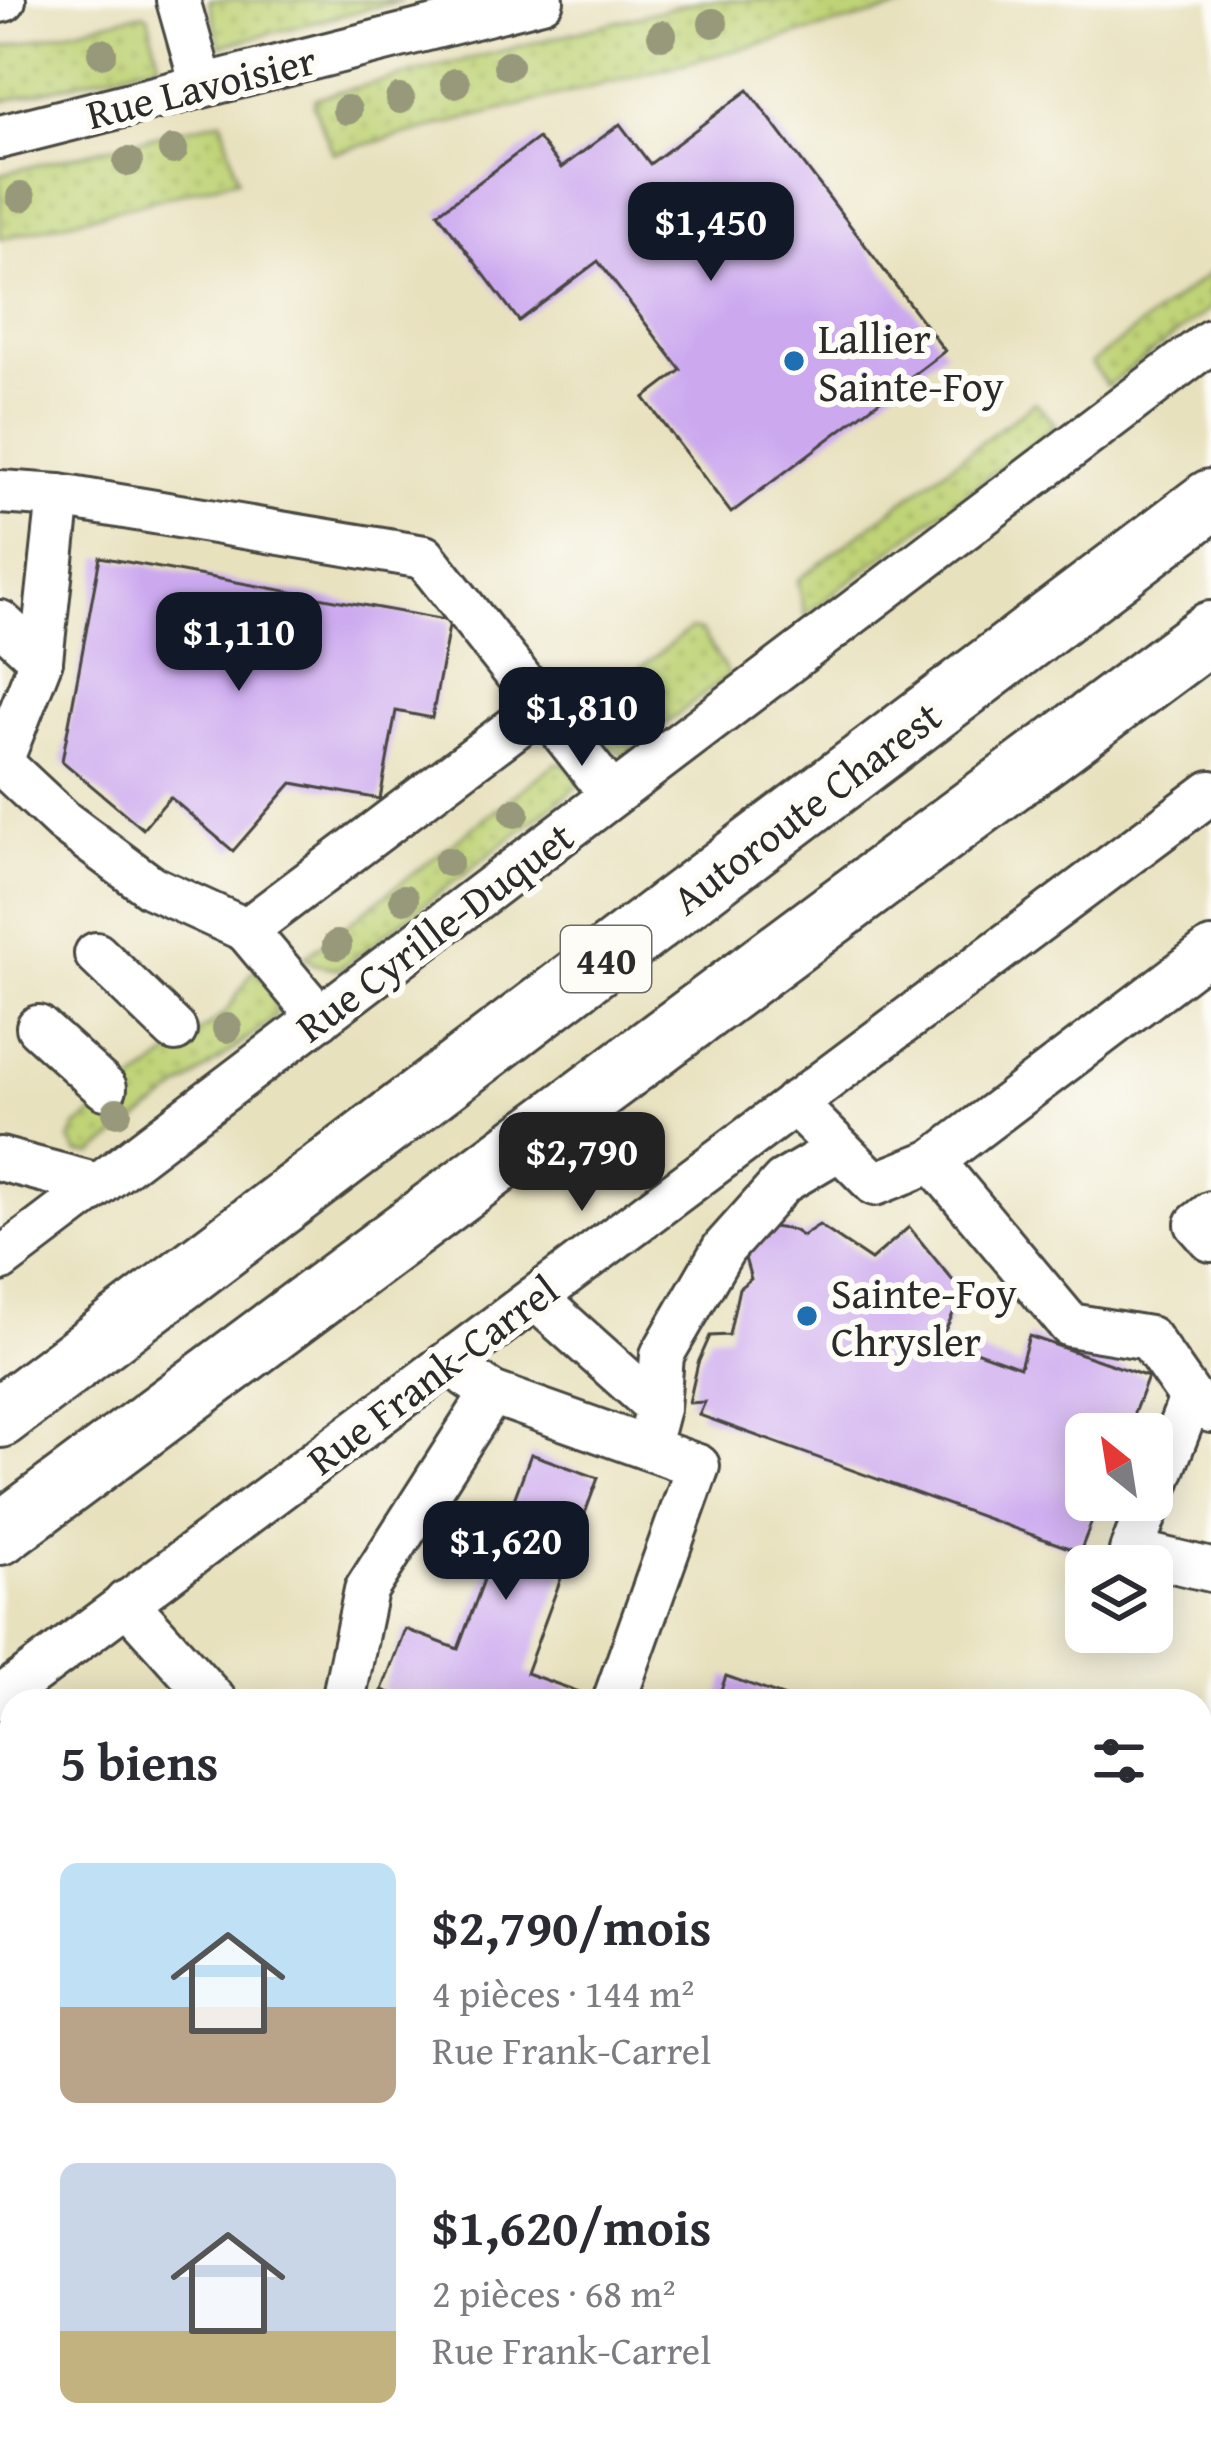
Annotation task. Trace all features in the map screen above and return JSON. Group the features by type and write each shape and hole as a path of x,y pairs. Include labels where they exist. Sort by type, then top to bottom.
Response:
{"highway":[{"name":"Autoroute Charest","path":"0,1417 1211,500"},
{"name":"440","path":"0,1534 1211,632"}],"street":[{"path":"178,0 202,85"},
{"name":"Rue Lavoisier","path":"0,136 542,0"},
{"name":"Rue Cyrille-Duquet","path":"0,1260 1211,340"},
{"path":"0,492 58,496 424,557 612,795"},
{"path":"58,496 41,660 0,764 64,822 151,887 246,930 320,1018"},
{"path":"0,622 41,660"},
{"path":"246,930 542,707"},
{"name":"Rue Frank-Carrel","path":"12,1689 1211,792"},
{"path":"794,1103 875,1184 933,1162 1211,950"},
{"path":"96,954 175,1030"},
{"path":"38,1027 105,1088"},
{"path":"652,1428 662,1355 724,1248 783,1182 839,1149"},
{"path":"0,1159 98,1185"},
{"path":"933,1162 1070,1325 1149,1338 1201,1404 1173,1458"},
{"path":"1211,1213 1197,1224 1211,1240"},
{"path":"535,1298 652,1428 698,1466 618,1689"},
{"path":"446,1362 492,1393 652,1428"},
{"path":"346,1689 366,1590 492,1393"},
{"path":"1143,1521 1131,1551 1211,1570"},
{"path":"126,1602 204,1689"}],"green space":[{"path":"209,0 402,0 220,46"},
{"path":"702,0 933,0 333,153 313,104 315,98"},
{"path":"143,13 148,16 159,62 0,102 0,48"},
{"path":"222,120 238,179 0,239 0,174"},
{"path":"1211,272 1211,308 1107,386 1091,363"},
{"path":"1035,402 1056,425 805,615 798,580"},
{"path":"690,629 701,631 729,675 625,755 590,739 587,733 603,727 590,707"},
{"path":"556,763 564,763 581,784 340,969 314,964 305,957"},
{"path":"255,968 273,994 276,1017 93,1154 78,1153 70,1140 76,1127 226,1012"}],"building":[{"path":"748,90 945,351 731,513 644,398 681,370 598,261 519,321 438,213 538,138 561,168 620,124 650,164"},
{"path":"100,557 450,621 432,718 396,711 380,799 292,783 233,851 170,797 143,829 62,761"},
{"path":"819,1225 871,1260 909,1227 963,1293 941,1339 1020,1367 1029,1336 1148,1377 1134,1413 1065,1413 1065,1521 1092,1521 1083,1545 1065,1547 699,1415 705,1402 689,1403 698,1363 710,1336 729,1335 739,1288 751,1279 745,1258 748,1248 761,1231 772,1227 802,1236"},
{"path":"531,1454 598,1478 526,1673 571,1689 382,1689 405,1629 458,1649"},
{"path":"726,1676 763,1689 721,1689"}],"place":[{"name":"Lallier Sainte-Foy","path":"794,361"},
{"name":"Sainte-Foy Chrysler","path":"807,1316"}]}
